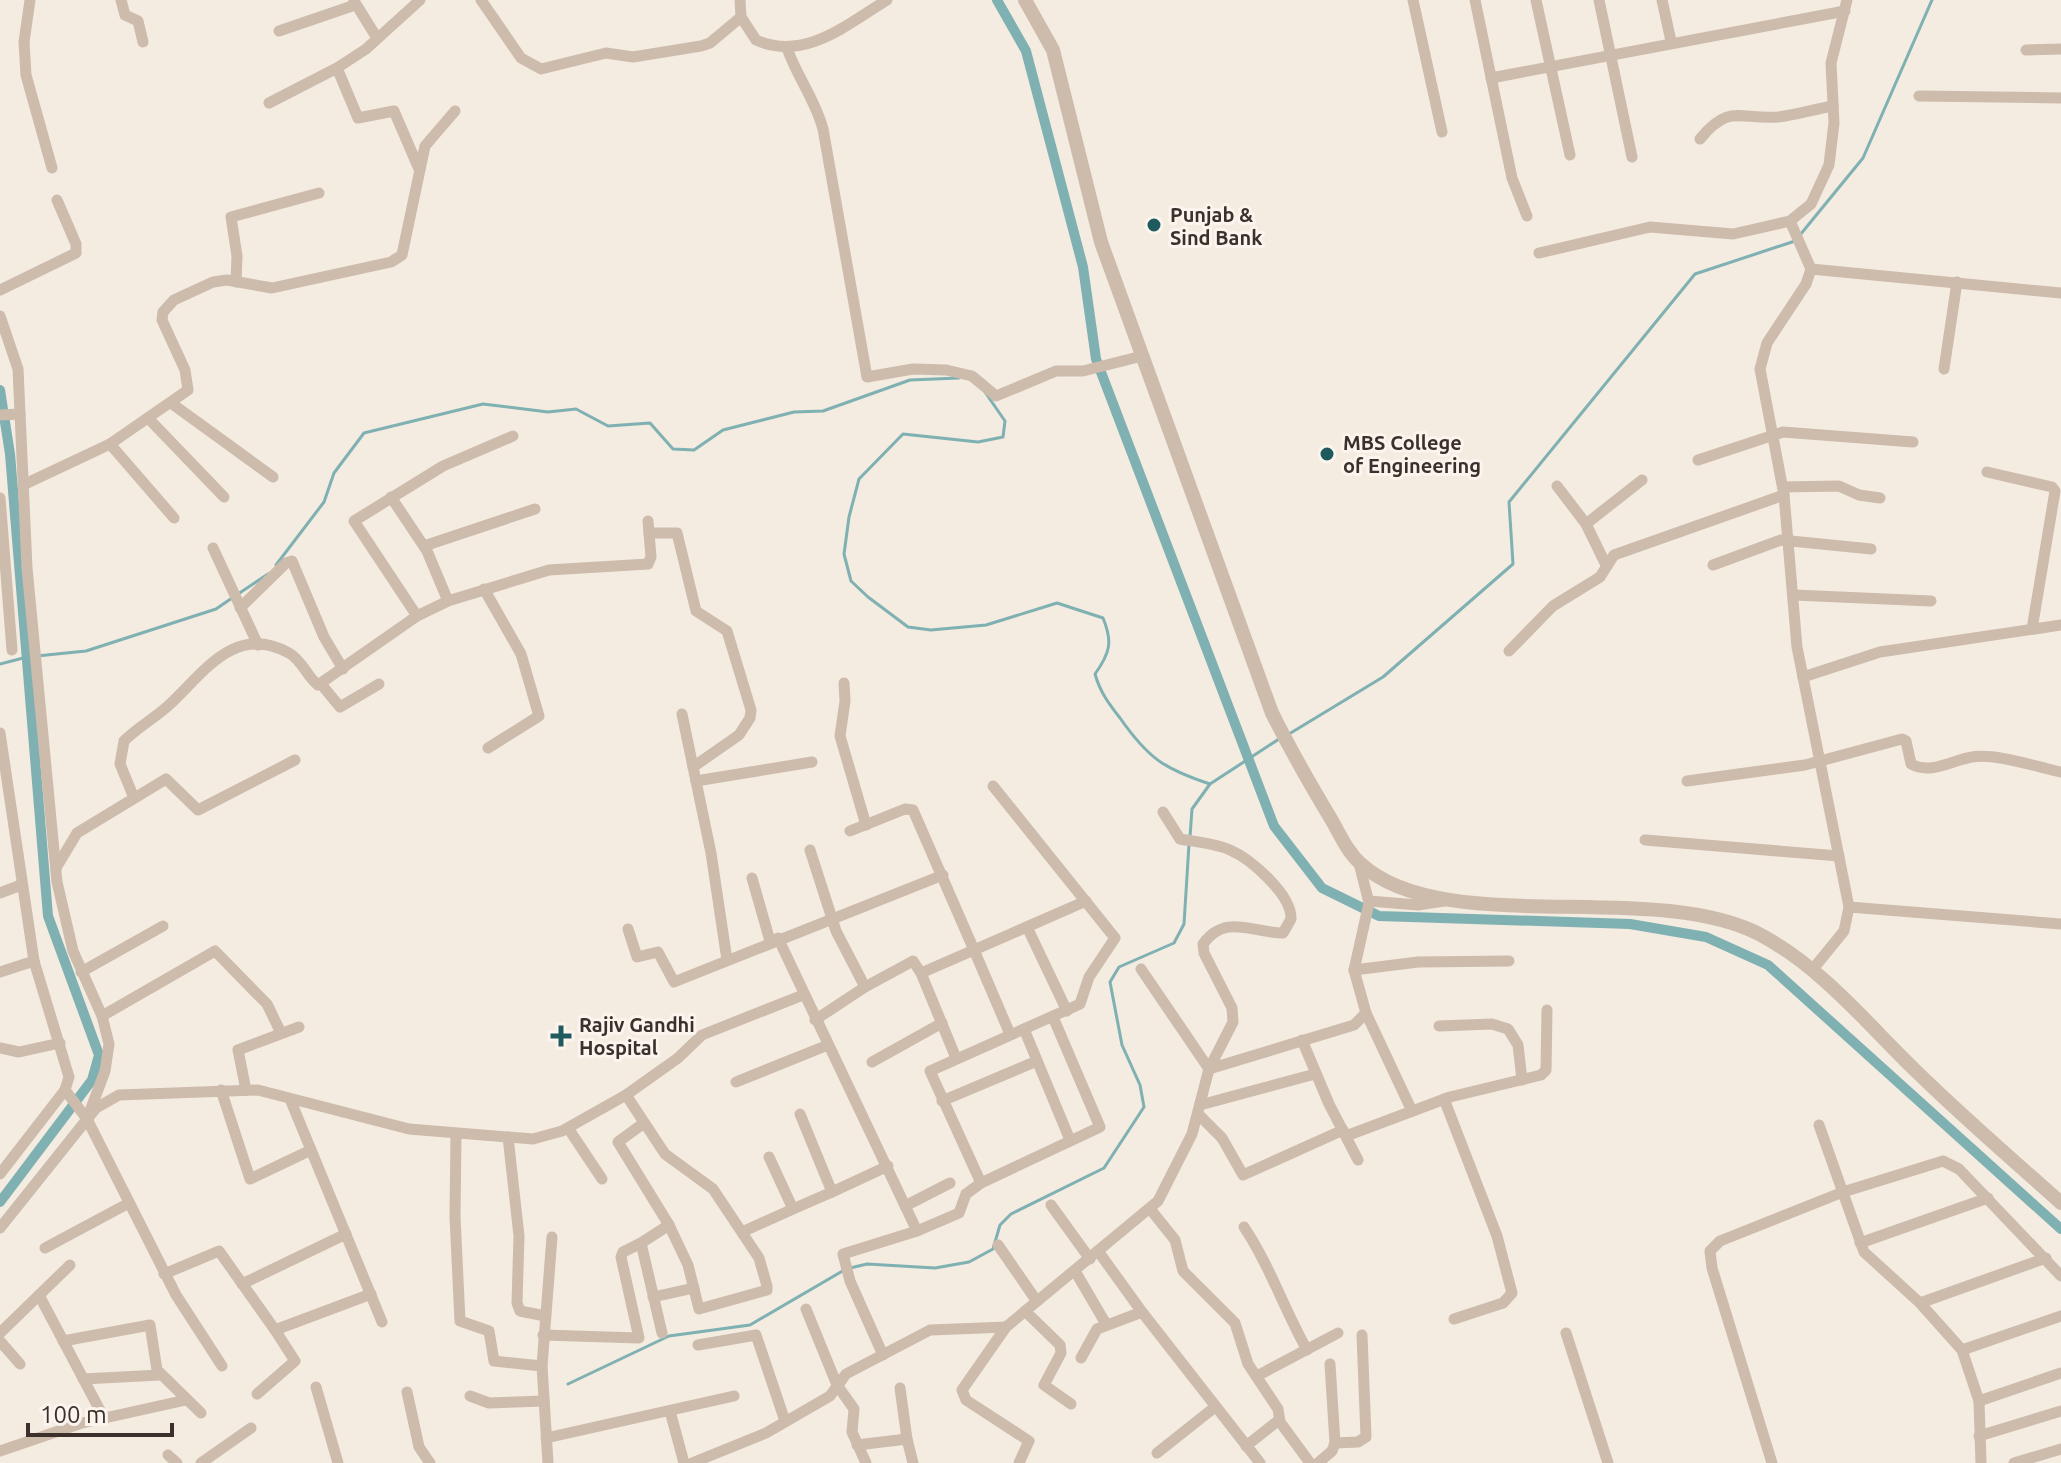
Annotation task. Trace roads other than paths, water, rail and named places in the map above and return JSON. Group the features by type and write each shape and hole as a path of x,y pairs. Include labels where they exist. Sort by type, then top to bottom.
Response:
{"street":[{"path":"30,0 24,42 26,75 52,168"},
{"path":"121,0 125,15 138,21 143,42"},
{"path":"269,103 337,68 420,0"},
{"path":"481,0 521,58 541,69 591,55 606,53 633,57 701,46 710,43 741,17"},
{"path":"740,0 741,17 756,40 787,48 819,41 887,0"},
{"path":"1025,0 1053,50 1101,242 1272,713 1293,755 1359,863 1391,884 1452,899 1687,912 1735,924 1760,935 1813,969 1918,1074 2061,1203"},
{"path":"1413,0 1442,132"},
{"path":"1475,0 1512,178 1527,216"},
{"path":"1536,0 1570,155"},
{"path":"1599,0 1632,157"},
{"path":"1662,0 1671,41"},
{"path":"279,31 354,2 377,38"},
{"path":"1491,78 1846,5 1831,63 1833,140 1824,181 1811,204 1790,225 1733,234 1650,227 1539,253"},
{"path":"787,48 800,83 818,107 867,377 913,369 946,370 972,376 996,396 1056,371 1083,371 1142,356"},
{"path":"2026,50 2061,49"},
{"path":"337,68 358,118 394,111 419,169"},
{"path":"1919,96 2061,98"},
{"path":"1700,139 1714,122 1733,114 1778,117 1833,106"},
{"path":"23,485 110,444 183,396 189,386 162,325 163,312 181,296 213,282 272,288 398,258 405,249 419,169 429,139 455,111"},
{"path":"236,282 237,256 231,217 319,193"},
{"path":"0,290 76,253 57,200"},
{"path":"1790,225 1811,269 1806,284 1762,356 1760,369 1783,491 1803,677 1849,907 1844,931 1813,969"},
{"path":"1811,269 2061,293"},
{"path":"1944,369 1957,282"},
{"path":"0,316 18,369 11,415 23,485 56,869 67,928 81,972 102,1016 108,1058 87,1119"},
{"path":"171,403 273,477"},
{"path":"148,418 224,497"},
{"path":"1698,460 1771,435 1801,432 1913,442"},
{"path":"417,616 355,524 356,519 451,462 513,436"},
{"path":"110,444 174,518"},
{"path":"1987,472 2052,487 2055,491 2032,629"},
{"path":"1586,524 1642,480"},
{"path":"1557,486 1586,524 1606,565"},
{"path":"1509,651 1553,606 1595,581 1620,552 1783,491 1839,486 1859,495 1880,498"},
{"path":"391,497 424,546 448,601"},
{"path":"0,498 12,650"},
{"path":"424,546 535,509"},
{"path":"134,798 120,764 124,741 166,708 210,663 242,644 289,653 315,684 321,684 417,616 448,601 549,570 648,564 651,557 648,527 677,533 696,611 727,631 750,703 750,718 739,735 693,767"},
{"path":"1713,565 1787,540 1871,549"},
{"path":"213,548 258,645"},
{"path":"237,601 292,561 324,637 343,669"},
{"path":"484,589 521,654 539,716 531,724 488,748"},
{"path":"1794,595 1931,601"},
{"path":"1803,677 1880,652 2061,625"},
{"path":"844,683 845,707 840,736 866,825"},
{"path":"321,684 340,707 379,684"},
{"path":"682,714 711,853 727,960"},
{"path":"0,733 2,767 34,961 69,1069 68,1093 0,1174"},
{"path":"1687,781 1821,761 1902,739 1906,741 1911,764 1916,767 1945,766 1978,756 2061,772"},
{"path":"56,869 77,833 166,779 198,810 295,760"},
{"path":"696,781 812,762"},
{"path":"981,1183 930,1071 1080,1004 1089,977 1115,938 993,786"},
{"path":"850,831 905,809 913,810 1010,1034"},
{"path":"1019,1463 1029,1441 961,1396 965,1384 1006,1327 1151,1210 1192,1134 1209,1069 1231,1028 1233,1016 1203,944 1219,929 1233,925 1283,933 1289,926 1292,910 1283,893 1238,855 1180,839 1163,812"},
{"path":"1645,840 1839,856"},
{"path":"810,850 832,919 865,987"},
{"path":"1359,863 1360,877 1369,903 1354,970 1366,1013 1412,1111"},
{"path":"628,929 637,957 658,952 671,982 943,875"},
{"path":"752,878 774,940 888,1166 917,1231"},
{"path":"0,893 21,885"},
{"path":"1369,903 1418,905 1452,899"},
{"path":"921,973 1086,901"},
{"path":"1849,907 2061,924"},
{"path":"81,972 163,926"},
{"path":"1027,927 1067,1011"},
{"path":"102,1016 215,951 267,1004 281,1033"},
{"path":"0,972 34,961"},
{"path":"815,1020 865,987 913,961 921,973 956,1058"},
{"path":"1354,970 1430,961 1509,961"},
{"path":"1141,969 1209,1069"},
{"path":"0,1228 87,1119 102,1103 119,1095 246,1090 409,1129 456,1135 543,1138 568,1128 626,1095 678,1058 702,1035 803,995"},
{"path":"1199,1109 1222,1138 1243,1175 1344,1133 1444,1099 1537,1077 1546,1070 1547,1010"},
{"path":"1209,1069 1346,1028 1361,1021 1366,1013"},
{"path":"883,1355 846,1269 843,1254 917,1231 959,1213 966,1194 981,1183 1099,1129 1100,1120 1053,1017"},
{"path":"872,1062 942,1023"},
{"path":"1439,1026 1492,1024 1508,1029 1518,1045 1522,1080"},
{"path":"246,1090 238,1050 299,1027"},
{"path":"1024,1029 1070,1140"},
{"path":"1302,1040 1315,1074 1358,1160"},
{"path":"0,1048 19,1052 60,1043"},
{"path":"736,1082 828,1045"},
{"path":"942,1101 1037,1061"},
{"path":"1199,1109 1315,1074"},
{"path":"221,1090 250,1179 311,1150"},
{"path":"68,1093 87,1119 164,1274 222,1366"},
{"path":"626,1095 665,1154 713,1189 759,1258 767,1290 702,1311 669,1225 618,1142 644,1123"},
{"path":"290,1099 382,1322"},
{"path":"1444,1099 1497,1236 1512,1293 1503,1303 1454,1319"},
{"path":"800,1114 832,1192"},
{"path":"1819,1125 1860,1243 1869,1258 1920,1303 1962,1350 1979,1401 1981,1463"},
{"path":"568,1128 602,1179"},
{"path":"456,1135 455,1239 460,1321 489,1331 494,1361 542,1366"},
{"path":"508,1137 519,1236 517,1303 520,1311 545,1316"},
{"path":"769,1157 793,1209"},
{"path":"1772,1463 1712,1268 1710,1251 1729,1235 1843,1192 1943,1161 1954,1165 1988,1198 2061,1276"},
{"path":"742,1232 888,1166"},
{"path":"905,1206 950,1183"},
{"path":"1860,1243 1988,1198"},
{"path":"45,1248 129,1203"},
{"path":"1051,1205 1142,1312 1253,1454"},
{"path":"1151,1210 1175,1240 1183,1271 1235,1323 1246,1360 1278,1409 1279,1420 1310,1463"},
{"path":"543,1335 639,1338 621,1257 623,1252 669,1225"},
{"path":"1244,1227 1262,1253 1278,1298 1307,1350"},
{"path":"242,1284 346,1234"},
{"path":"548,1463 542,1366 552,1237"},
{"path":"641,1243 662,1333"},
{"path":"998,1245 1036,1300"},
{"path":"164,1274 219,1251 295,1361 257,1394"},
{"path":"1920,1303 2046,1258"},
{"path":"0,1333 70,1265"},
{"path":"1075,1271 1106,1324"},
{"path":"653,1297 694,1288"},
{"path":"275,1330 371,1294"},
{"path":"39,1295 104,1418"},
{"path":"806,1309 837,1385 854,1409 851,1429 866,1463"},
{"path":"1025,1311 1060,1345 1061,1353 1044,1385 1071,1404"},
{"path":"1081,1358 1091,1336 1106,1324 1142,1312"},
{"path":"1962,1350 2061,1316"},
{"path":"63,1341 150,1325 160,1375 201,1413"},
{"path":"697,1462 830,1396 846,1374 935,1329 1006,1327"},
{"path":"1257,1376 1338,1333"},
{"path":"1566,1333 1608,1463"},
{"path":"698,1345 756,1335 785,1421"},
{"path":"1335,1443 1358,1442 1366,1437 1362,1335"},
{"path":"0,1341 20,1364"},
{"path":"1318,1463 1333,1459 1335,1443 1330,1364"},
{"path":"1979,1401 2061,1373"},
{"path":"83,1379 160,1375"},
{"path":"316,1387 338,1463"},
{"path":"900,1388 913,1463"},
{"path":"407,1392 419,1447 430,1463"},
{"path":"470,1396 489,1403 543,1395"},
{"path":"546,1438 734,1396"},
{"path":"0,1451 104,1418 186,1400"},
{"path":"1157,1453 1215,1407"},
{"path":"670,1411 684,1463"},
{"path":"1979,1436 2061,1411"},
{"path":"1241,1463 1253,1454 1279,1420"},
{"path":"201,1463 251,1428"},
{"path":"857,1445 907,1439"},
{"path":"2014,1463 2061,1449"}],"waterway":[{"path":"997,0 1026,51 1083,267 1096,359 1274,826 1322,888 1379,916 1630,924 1706,937 1768,965 2061,1229"},
{"path":"1800,235 1863,158 1932,0"},
{"path":"1289,734 1383,677 1513,564 1509,502 1695,274 1795,241"},
{"path":"276,565 324,502 334,473 364,433 483,404 548,412 576,409 608,426 650,423 673,449 694,450 723,430 794,412 823,411 910,380 959,378"},
{"path":"0,390 10,454 48,916 99,1055 92,1080 0,1202"},
{"path":"985,392 1005,421 1003,437 978,442 903,434 859,479 844,554 851,581 908,627 931,630 986,625 1057,603 1103,618 1108,647 1095,674 1109,703 1149,753 1180,773 1210,784"},
{"path":"238,594 268,574"},
{"path":"0,664 27,657 86,651 216,609 232,598"},
{"path":"1190,837 1192,809 1210,784 1279,739"},
{"path":"568,1384 669,1336 750,1325 846,1269 867,1264 935,1268 969,1262 993,1249 1000,1225 1011,1214 1104,1168 1144,1107 1140,1085 1122,1045 1110,982 1119,967 1174,943 1184,924 1189,844"}],"place":[{"name":"Punjab & Sind Bank","path":"1154,225"},
{"name":"MBS College of Engineering","path":"1327,454"},
{"name":"Rajiv Gandhi Hospital","path":"561,1036"}]}
